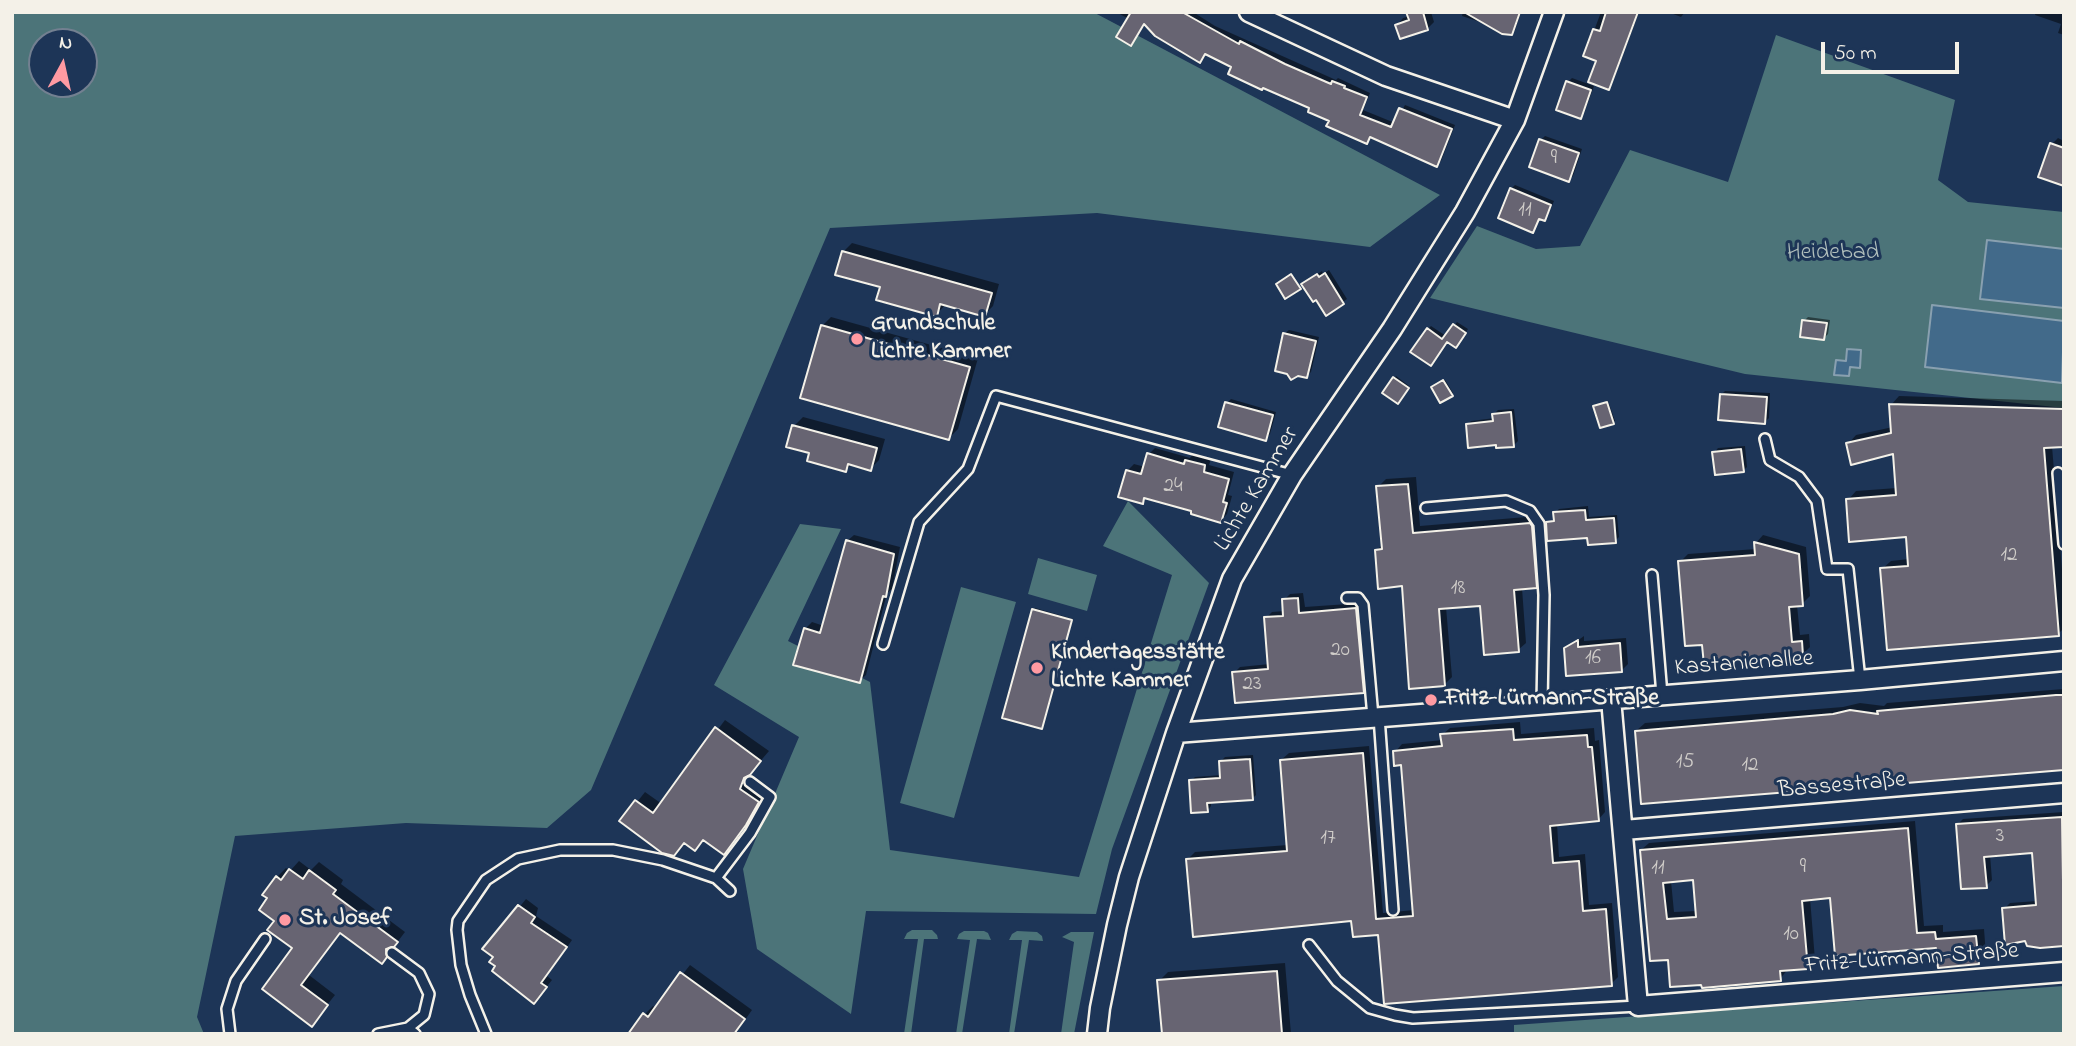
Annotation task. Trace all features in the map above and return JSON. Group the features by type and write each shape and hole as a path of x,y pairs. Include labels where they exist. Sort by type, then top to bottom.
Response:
{"street":[{"path":"1249,12 1386,76 1515,120"},
{"name":"Lichte Kammer","path":"1097,1034 1117,925 1129,877 1176,733 1232,579 1292,475 1392,329 1465,212 1515,120 1554,12"},
{"name":"Kastanienallee","path":"1176,733 1860,680 2064,661"},
{"path":"1611,699 1638,1006"},
{"name":"Bassestraße","path":"1624,830 2064,793"},
{"name":"Fritz-Lürmann-Straße","path":"1638,1006 2064,972"}],"lane":[{"path":"883,644 919,522 968,469 996,396 1292,475"},
{"path":"1765,439 1770,460 1799,477 1817,501 1827,569 1848,569 1860,680"},
{"path":"2058,473 2064,544"},
{"path":"1426,508 1506,501 1530,511 1539,524 1544,594 1542,704"},
{"path":"1652,575 1662,695"},
{"path":"1347,598 1358,598 1363,605 1393,910"},
{"path":"716,878 750,833 770,797 750,782"},
{"path":"486,1034 461,965 458,921 486,880 518,859 560,850 613,850 663,860 716,878 730,891"},
{"path":"230,1034 227,1009 236,981 265,939"},
{"name":"Fritz-Lürmann-Straße","path":"1309,945 1337,981 1370,1008 1413,1018 1638,1006"},
{"path":"378,1034 412,1031 424,1014 429,994 419,973 392,953"}],"green space":[{"path":"12,12 1093,12 1440,195 1370,247 1097,213 830,228 591,790 547,828 406,823 235,836 197,1017 204,1034 12,1034"},
{"name":"Heidebad","path":"1776,35 1955,100 1938,180 1968,202 2064,212 2064,408 1745,374 1430,298 1477,226 1536,249 1580,246 1630,150 1728,182"},
{"path":"1128,501 1209,583 1112,849 1096,914 866,911 851,1014 757,949 743,869 799,737 714,685 800,524 841,529 788,641 870,682 890,850 1079,877 1172,575 1103,546"},
{"path":"1038,558 1097,575 1087,611 1028,594"},
{"path":"961,587 1016,602 954,818 900,803"},
{"path":"912,930 932,930 938,939 924,939 911,1034 904,1034 918,939 904,939"},
{"path":"964,931 984,931 991,940 977,939 962,1034 956,1034 970,940 957,939"},
{"path":"1017,931 1037,932 1043,941 1029,940 1014,1034 1009,1034 1022,940 1009,940"},
{"path":"1071,932 1094,932 1074,1034 1061,1034 1074,942 1062,937"},
{"path":"2064,986 2064,1034 1514,1034 1514,1025"}],"water":[{"path":"1987,240 2064,249 2064,308 1980,299"},
{"path":"1932,305 2064,321 2062,383 1925,367"},
{"path":"1847,349 1861,350 1860,368 1850,367 1849,376 1834,375 1836,360 1846,361"}],"building":[{"path":"1131,12 1182,12 1239,44 1240,41 1285,64 1367,97 1360,115 1391,127 1399,108 1452,129 1437,167 1370,137 1367,144 1326,126 1329,121 1308,112 1309,108 1228,74 1231,67 1205,54 1200,63 1155,36 1144,24 1131,46 1116,37"},
{"path":"1406,12 1423,12 1428,30 1400,39 1395,25 1409,20"},
{"path":"1464,12 1520,12 1512,35 1502,34"},
{"path":"1606,12 1638,12 1609,90 1588,82 1596,61 1583,56 1593,29 1600,31"},
{"path":"1566,81 1591,90 1581,119 1556,110"},
{"path":"1539,139 1579,153 1569,182 1529,167"},
{"path":"2050,143 2064,148 2064,186 2038,177"},
{"path":"1510,188 1551,205 1545,221 1539,219 1533,233 1498,218"},
{"path":"842,251 992,293 985,317 940,304 937,317 876,300 880,287 835,275"},
{"path":"1325,273 1344,304 1326,316 1301,284 1317,274 1319,277"},
{"path":"1291,274 1301,289 1285,299 1276,284"},
{"path":"1802,320 1827,323 1824,340 1800,337"},
{"path":"1453,324 1466,333 1456,348 1447,342 1431,366 1410,352 1427,328 1442,339"},
{"path":"821,325 970,367 949,440 800,398"},
{"path":"1283,333 1316,341 1307,378 1298,376 1291,380 1287,374 1275,371"},
{"path":"1393,377 1409,388 1398,404 1382,393"},
{"path":"1443,380 1453,396 1440,403 1431,387"},
{"path":"1720,394 1767,397 1765,424 1718,420"},
{"path":"1225,402 1273,415 1266,441 1218,427"},
{"path":"1607,402 1614,424 1600,428 1593,406"},
{"path":"1889,404 2064,409 2064,447 2044,448 2059,636 1887,650 1880,568 1908,566 1906,537 1849,542 1846,499 1896,495 1893,454 1851,465 1846,443 1891,433"},
{"path":"1511,412 1514,447 1496,448 1496,445 1468,448 1466,424 1493,421 1492,414"},
{"path":"792,425 877,448 871,471 848,464 846,472 807,461 809,453 786,447"},
{"path":"1741,449 1744,472 1715,475 1712,452"},
{"path":"1147,453 1184,464 1185,460 1205,465 1204,472 1229,479 1223,502 1227,503 1221,523 1191,514 1191,511 1144,498 1143,504 1118,497 1126,470 1141,474"},
{"path":"1408,484 1413,533 1530,523 1532,526 1537,588 1514,590 1519,652 1484,655 1480,606 1439,609 1445,686 1409,689 1402,586 1378,589 1375,550 1382,549 1376,486"},
{"path":"1585,510 1586,520 1614,518 1616,543 1588,545 1587,538 1547,541 1546,522 1554,521 1553,512"},
{"path":"846,540 894,554 886,597 883,596 860,683 793,665 804,628 820,633"},
{"path":"1754,542 1799,554 1803,606 1789,607 1792,642 1802,641 1803,656 1704,665 1702,645 1685,646 1678,561 1755,555"},
{"path":"1298,598 1299,613 1356,608 1364,693 1235,703 1232,672 1268,669 1264,617 1283,616 1282,599"},
{"path":"1032,609 1072,620 1042,729 1002,718"},
{"path":"1578,640 1578,647 1620,643 1622,672 1566,676 1564,648"},
{"path":"2064,695 2064,770 1870,786 1855,784 1855,787 1839,784 1839,788 1641,804 1635,731 1833,714 1850,710 1878,714 1877,711"},
{"path":"715,727 761,761 750,775 744,778 740,789 759,802 724,855 703,840 695,851 684,843 674,856 662,853 619,821 635,800 653,813"},
{"path":"1513,729 1514,740 1587,735 1588,747 1592,747 1599,821 1550,826 1553,863 1579,861 1583,911 1606,909 1612,986 1384,1004 1378,935 1353,937 1351,921 1193,937 1186,859 1287,851 1280,760 1363,753 1376,919 1413,916 1401,765 1394,766 1393,751 1442,746 1440,734"},
{"path":"1250,759 1253,800 1207,803 1208,812 1191,813 1189,780 1220,778 1219,761"},
{"path":"2062,817 2064,946 2040,948 2027,946 2025,941 2005,945 2002,908 2036,905 2032,853 1984,857 1987,888 1961,889 1956,824"},
{"path":"1908,828 1917,933 1935,932 1936,939 1976,936 1979,964 1938,968 1936,948 1835,956 1830,898 1802,901 1808,969 1780,971 1781,981 1702,988 1701,985 1670,987 1668,960 1650,961 1640,850","holes":["1693,880 1696,917 1667,919 1663,883"]},
{"path":"289,869 303,879 309,870 336,890 333,894 398,942 394,947 386,949 387,957 382,964 340,933 301,985 328,1005 312,1027 262,989 292,948 267,930 274,921 259,910 267,898 262,895 276,876 281,880"},
{"path":"518,905 535,917 531,923 567,947 541,983 547,987 534,1004 492,971 495,966 489,962 493,957 482,949"},
{"path":"1277,971 1282,1034 1162,1034 1157,980"},
{"path":"680,972 745,1019 734,1034 628,1034 643,1013 648,1017"}],"place":[{"name":"Grundschule Lichte Kammer","path":"857,339"},
{"name":"Kindertagesstätte Lichte Kammer","path":"1037,668"},
{"name":"Fritz-Lürmann-Straße","path":"1431,700"},
{"name":"St. Josef","path":"285,920"}]}
